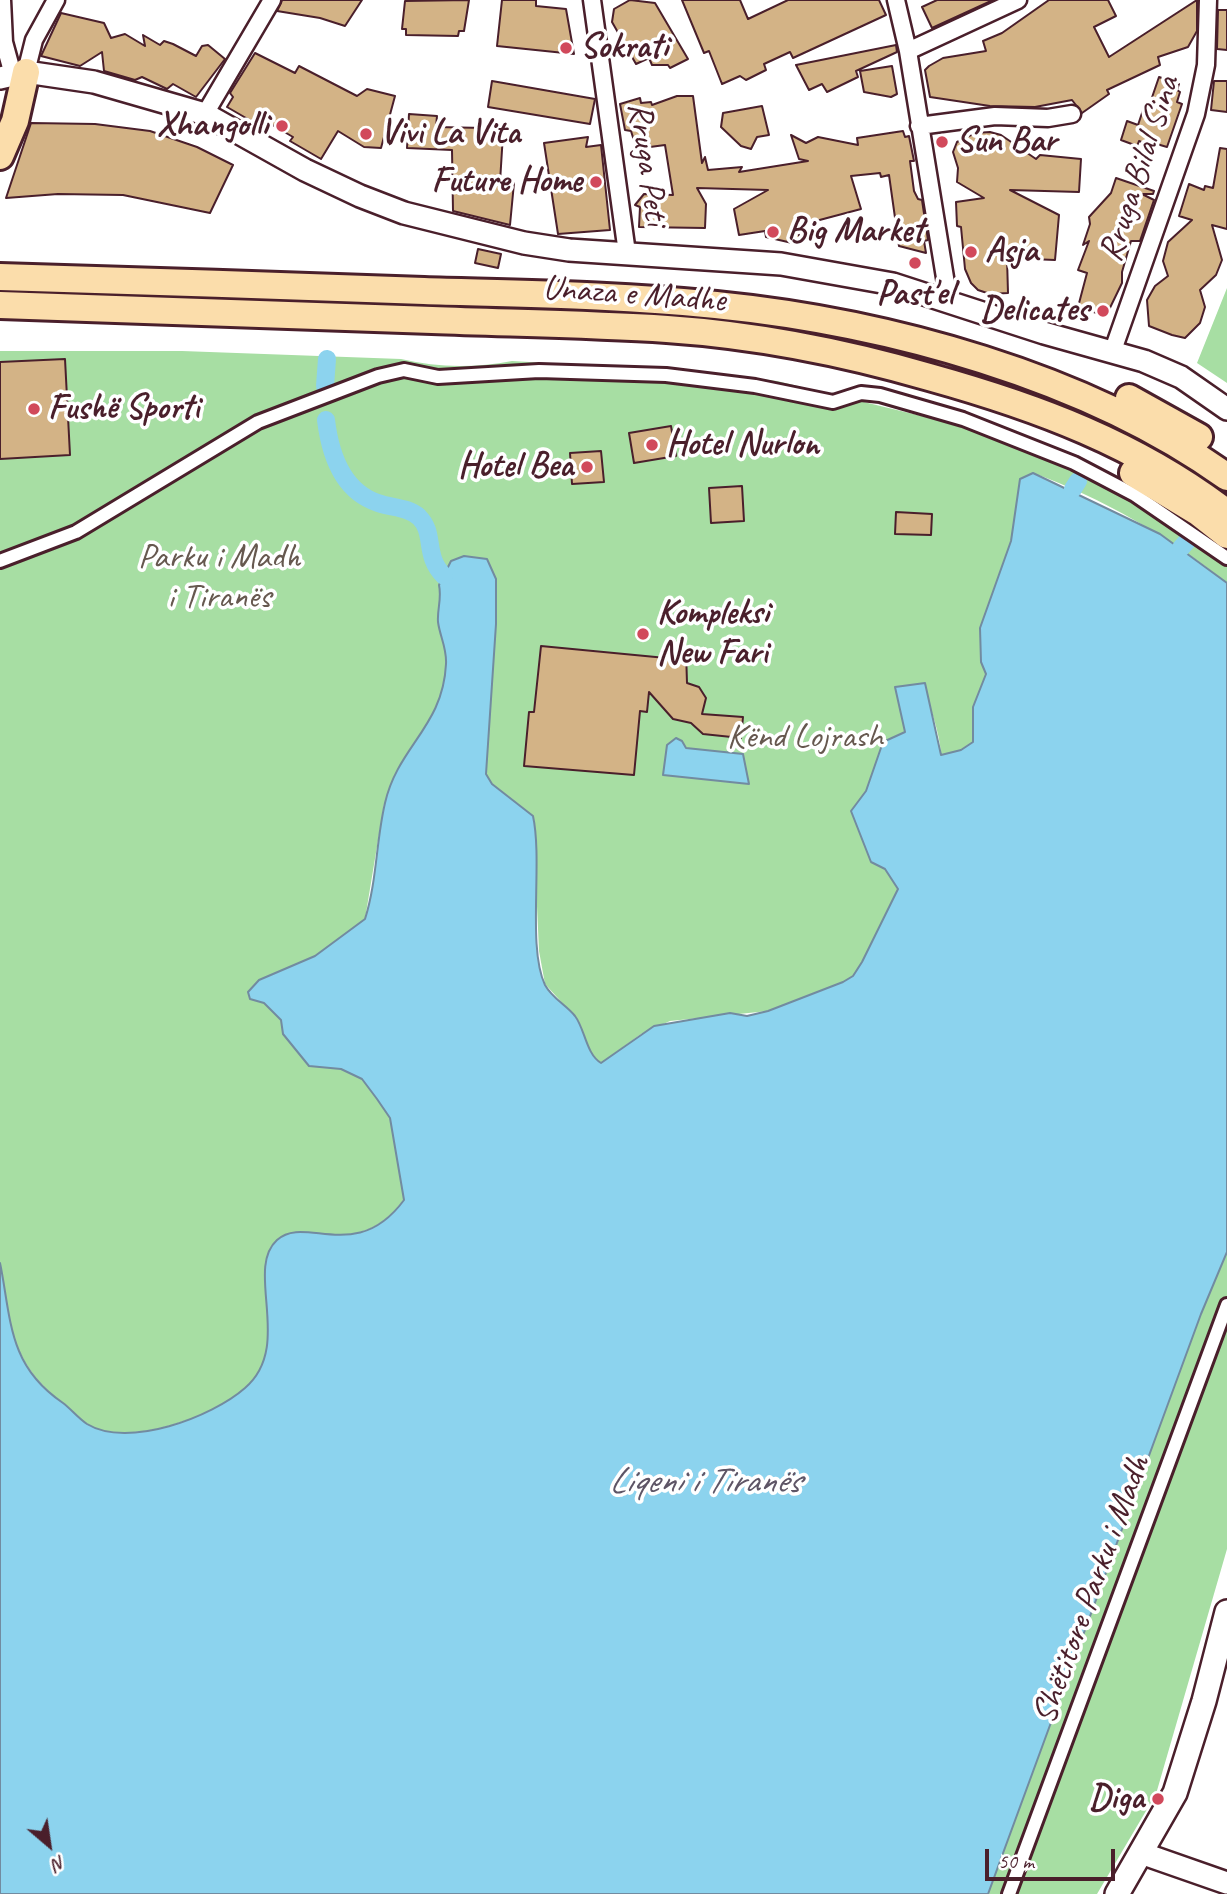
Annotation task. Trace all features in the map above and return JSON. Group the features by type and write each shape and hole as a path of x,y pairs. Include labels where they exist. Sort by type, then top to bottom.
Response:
{"highway":[{"path":"0,156 15,121 13,75"},
{"name":"Unaza e Madhe","path":"0,277 554,295 705,304 844,324 1023,374 1111,409 1168,439 1227,477"},
{"name":"Unaza e Madhe","path":"0,305 668,329 790,344 934,378 1005,398 1089,430 1172,475 1227,513"},
{"path":"972,358 1014,356 1078,377 1164,415 1227,455"},
{"path":"934,378 959,397 1040,425 1104,457 1199,513 1227,535"}],"main road":[{"path":"1117,1894 1175,1793 1207,1691 1227,1612"}],"street":[{"path":"2,0 4,42 13,75"},
{"path":"13,75 56,0"},
{"path":"205,114 272,0"},
{"name":"Rruga Peti","path":"592,0 627,253"},
{"path":"896,0 908,51 949,302"},
{"path":"908,51 1018,0"},
{"name":"Rruga Bilal Sina","path":"1112,353 1196,114 1206,65 1208,0"},
{"path":"13,75 94,82 205,114 305,170 404,213 524,243 569,250 781,264 893,284 1164,369 1227,410"},
{"path":"919,126 995,116 1048,118 1072,114"},
{"path":"0,561 76,533 258,422 378,376 404,370 438,377 539,371 666,375 755,386 833,402 861,393 880,395 963,419 1074,463 1136,495 1227,558"},
{"name":"Shëtitore Parku i Madh","path":"1009,1894 1227,1305"},
{"path":"1141,1853 1227,1883"}],"green space":[{"path":"1227,288 1227,383 1197,363"},
{"name":"Parku i Madh i Tiranës","path":"0,351 182,351 401,359 456,366 512,361 708,372 777,381 963,426 1088,472 1227,561 1227,583 1159,535 1110,507 1033,473 1020,479 1011,541 981,628 981,662 986,674 973,707 973,742 961,750 941,755 925,684 896,687 905,732 883,742 866,791 851,811 871,862 885,869 898,889 853,976 768,1011 670,1021 641,1034 601,1063 594,1059 575,1017 545,984 539,951 533,816 492,784 486,774 384,804 365,919 315,956 259,980 250,998 264,1003 281,1020 283,1034 309,1066 341,1069 362,1079 390,1118 404,1199 380,1223 355,1233 292,1233 265,1264 269,1318 266,1358 255,1379 239,1394 207,1412 176,1424 138,1432 100,1430 85,1423 44,1387 28,1367 13,1331 0,1263"},
{"path":"1227,1252 1227,1549 1156,1794 1097,1894 988,1894 1201,1314"}],"water":[{"name":"Liqeni i Tiranës","path":"1033,473 1160,534 1227,583 1227,1252 1201,1314 988,1894 0,1894 0,1263 15,1341 27,1367 37,1380 87,1424 104,1431 146,1431 191,1419 212,1409 245,1388 259,1371 266,1351 268,1331 265,1270 268,1253 277,1240 289,1233 333,1235 368,1230 386,1219 404,1200 390,1118 362,1079 341,1069 309,1066 283,1034 281,1020 264,1003 250,999 248,992 259,980 315,956 365,919 372,890 382,817 391,783 429,721 443,686 446,658 438,622 439,585 451,561 464,556 487,559 496,579 496,624 486,774 492,784 533,816 537,856 536,927 540,969 548,990 575,1016 592,1054 601,1063 654,1026 730,1013 747,1016 768,1011 853,976 898,889 885,869 871,862 851,811 866,791 883,742 905,732 895,687 925,683 941,755 961,750 973,742 973,707 986,674 981,662 980,628 1011,541 1020,479"},
{"path":"676,738 682,741 686,748 743,754 749,784 663,775 667,745"}],"building":[{"path":"282,0 362,0 345,26 320,18 277,11"},
{"path":"469,0 464,31 459,31 458,36 406,35 406,29 402,29 405,1"},
{"path":"502,0 536,0 536,6 566,9 574,54 497,46"},
{"path":"630,0 655,3 688,59 670,68 668,65 652,65 649,58 636,64 612,22 614,9"},
{"path":"682,0 740,0 748,19 788,0 879,0 886,15 793,58 790,52 764,64 766,70 746,80 740,76 722,84 709,51 704,53"},
{"path":"937,0 993,0 932,28 922,7"},
{"path":"1049,0 1108,0 1116,16 1094,27 1109,57 1197,0 1197,31 1188,47 1158,57 1160,65 1107,90 1109,94 1082,113 1072,100 1035,107 990,106 930,97 925,70 929,66 943,58 986,51 983,41 1002,33"},
{"path":"1218,10 1227,10 1227,50 1217,49"},
{"path":"61,13 104,23 111,38 125,34 145,46 143,35 160,45 164,41 196,56 202,46 208,45 225,59 196,97 173,84 167,89 142,77 135,80 104,71 102,52 80,66 41,56"},
{"path":"896,45 897,52 856,71 858,77 827,92 822,84 809,90 796,65"},
{"path":"255,53 295,73 299,66 357,96 367,89 395,96 381,148 364,147 338,131 321,159 290,141 293,137 269,123 265,129 227,107 233,97 230,93"},
{"path":"892,66 897,94 891,97 864,92 860,71"},
{"path":"1159,77 1179,84 1177,102 1182,104 1167,147 1139,141 1137,146 1121,140 1127,121 1138,125 1143,110 1147,112"},
{"path":"492,81 595,99 590,124 488,107"},
{"path":"1214,81 1227,81 1227,112 1211,110"},
{"path":"677,96 693,96 702,163 705,157 708,170 742,167 739,172 808,161 799,159 791,135 806,143 818,137 858,145 857,138 903,131 905,137 909,136 914,161 910,161 914,191 918,199 922,200 928,240 924,241 926,253 899,246 889,175 881,177 880,173 851,176 861,209 797,226 801,245 766,237 765,231 739,235 734,209 768,190 697,188 706,204 705,228 639,227 640,207 635,205 644,194 673,195 665,145 650,147 649,143 636,147 631,131 625,130 620,104 640,98 641,103 651,102 652,105"},
{"path":"762,106 769,135 757,137 751,149 741,146 721,127 723,113"},
{"path":"409,114 437,116 436,127 485,128 503,134 500,182 514,183 510,225 453,211 452,150 407,148"},
{"path":"31,123 95,124 150,131 197,147 233,165 210,213 123,195 58,194 6,198"},
{"path":"990,132 1001,135 1036,159 1040,155 1081,159 1079,192 1010,190 1059,215 1055,260 1007,258 1008,293 990,294 978,290 971,283 965,269 961,227 957,226 956,202 984,198 957,182 958,168 953,152 957,142 975,133"},
{"path":"588,137 586,147 601,145 610,230 558,234 544,143"},
{"path":"1220,148 1227,149 1227,229 1212,225 1222,260 1216,275 1200,290 1205,307 1200,323 1185,338 1149,326 1147,300 1155,286 1168,276 1163,261 1168,242 1192,220 1179,216 1189,184 1204,190 1205,186 1213,188"},
{"path":"1116,178 1154,191 1153,194 1142,194 1154,200 1140,241 1131,241 1122,272 1122,283 1106,316 1078,307 1087,273 1078,270 1089,241 1083,245 1090,224 1089,217 1111,193"},
{"path":"478,249 501,254 498,268 475,263"},
{"name":"Fushë Sporti","path":"65,359 70,455 0,459 0,362"},
{"name":"Hotel Nurlon","path":"671,426 676,456 634,463 629,433"},
{"name":"Hotel Bea","path":"601,451 604,482 572,484 570,453"},
{"path":"742,486 744,521 711,523 709,488"},
{"path":"896,512 932,514 931,535 895,534"},
{"path":"541,646 666,658 666,651 686,651 687,683 699,687 706,698 702,714 743,717 741,738 703,734 691,723 673,719 649,692 647,712 640,711 634,775 524,766 529,712 534,712"}],"waterway":[{"path":"325,386 327,359"},
{"path":"326,420 335,458 347,480 355,490 366,497 410,511 419,517 427,530 431,553 444,576"},
{"path":"1073,489 1078,481"},
{"path":"1181,548 1189,539"}],"place":[{"name":"Sokrati","path":"566,48"},
{"name":"Xhangolli","path":"282,126"},
{"name":"Vivi La Vita","path":"366,134"},
{"name":"Sun Bar","path":"942,142"},
{"name":"Future Home","path":"596,182"},
{"name":"Big Market","path":"773,232"},
{"name":"Asja","path":"971,252"},
{"name":"Past'el","path":"915,263"},
{"name":"Delicates","path":"1103,311"},
{"name":"Fushë Sporti","path":"34,409"},
{"name":"Hotel Nurlon","path":"652,445"},
{"name":"Hotel Bea","path":"587,467"},
{"name":"Kompleksi New Fari","path":"643,634"},
{"name":"Diga","path":"1158,1799"}],"park label":[{"name":"Kënd Lojrash","path":"805,738"}]}
